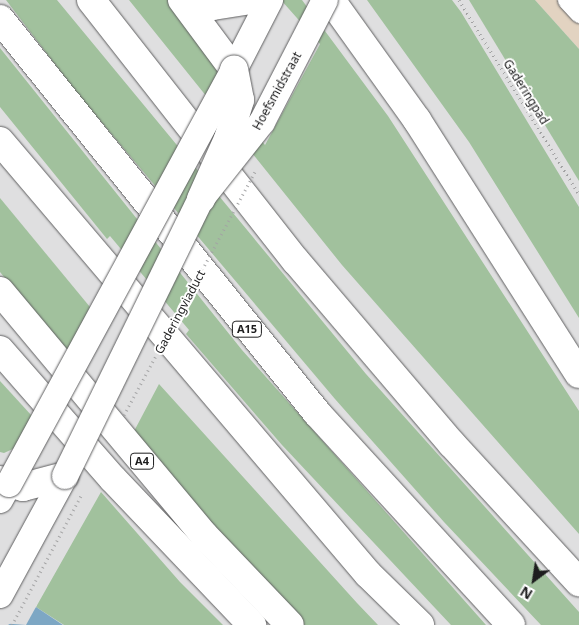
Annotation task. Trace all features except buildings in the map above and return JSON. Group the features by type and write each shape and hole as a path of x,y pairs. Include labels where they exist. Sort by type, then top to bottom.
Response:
{"highway":[{"path":"90,0 296,261 452,444 579,582"},
{"path":"182,0 234,70 240,100 228,139 201,199"},
{"path":"196,0 213,6 250,0"},
{"path":"332,0 417,120 579,374"},
{"name":"A15","path":"0,18 317,414 512,625"},
{"path":"0,134 30,175"},
{"path":"0,141 368,574 420,625"},
{"name":"A4","path":"0,291 204,535 290,625"},
{"path":"0,350 114,479 252,625"},
{"path":"3,488 74,484"}],"street":[{"path":"3,488 234,70 270,0"},
{"name":"Hoefsmidstraat","path":"201,199 262,122 325,0"},
{"path":"567,0 579,13"},
{"path":"0,595 74,484 201,199"}],"path":[{"name":"Gaderingpad","path":"459,0 579,194"},
{"name":"Gaderingviaduct","path":"121,422 258,167"},
{"path":"12,625 74,484"}],"shaded area":[{"path":"535,0 579,0 579,49"}],"green space":[{"path":"6,0 57,0 366,374 579,612 579,625 541,625 444,522 335,399 76,92"},
{"path":"129,0 171,0 218,64 221,89 265,145 320,44 281,0 302,0 388,116 579,411 579,534 342,265"},
{"path":"367,0 452,0 461,12 579,207 579,318 469,142"},
{"path":"469,0 535,0 579,49 579,181"},
{"path":"0,48 242,350 486,625 451,625 282,445 186,334 189,330 110,236 107,239 0,107"},
{"path":"0,198 90,307 66,354 0,272"},
{"path":"0,381 32,416 15,448 4,453 0,452"},
{"path":"159,384 378,625 304,625 202,516 132,435"},
{"path":"101,492 180,582 223,625 64,625 36,607"}],"water":[{"path":"36,607 63,625 8,625"}],"pier":[{"path":"0,582 37,605 26,625 0,623"}]}
